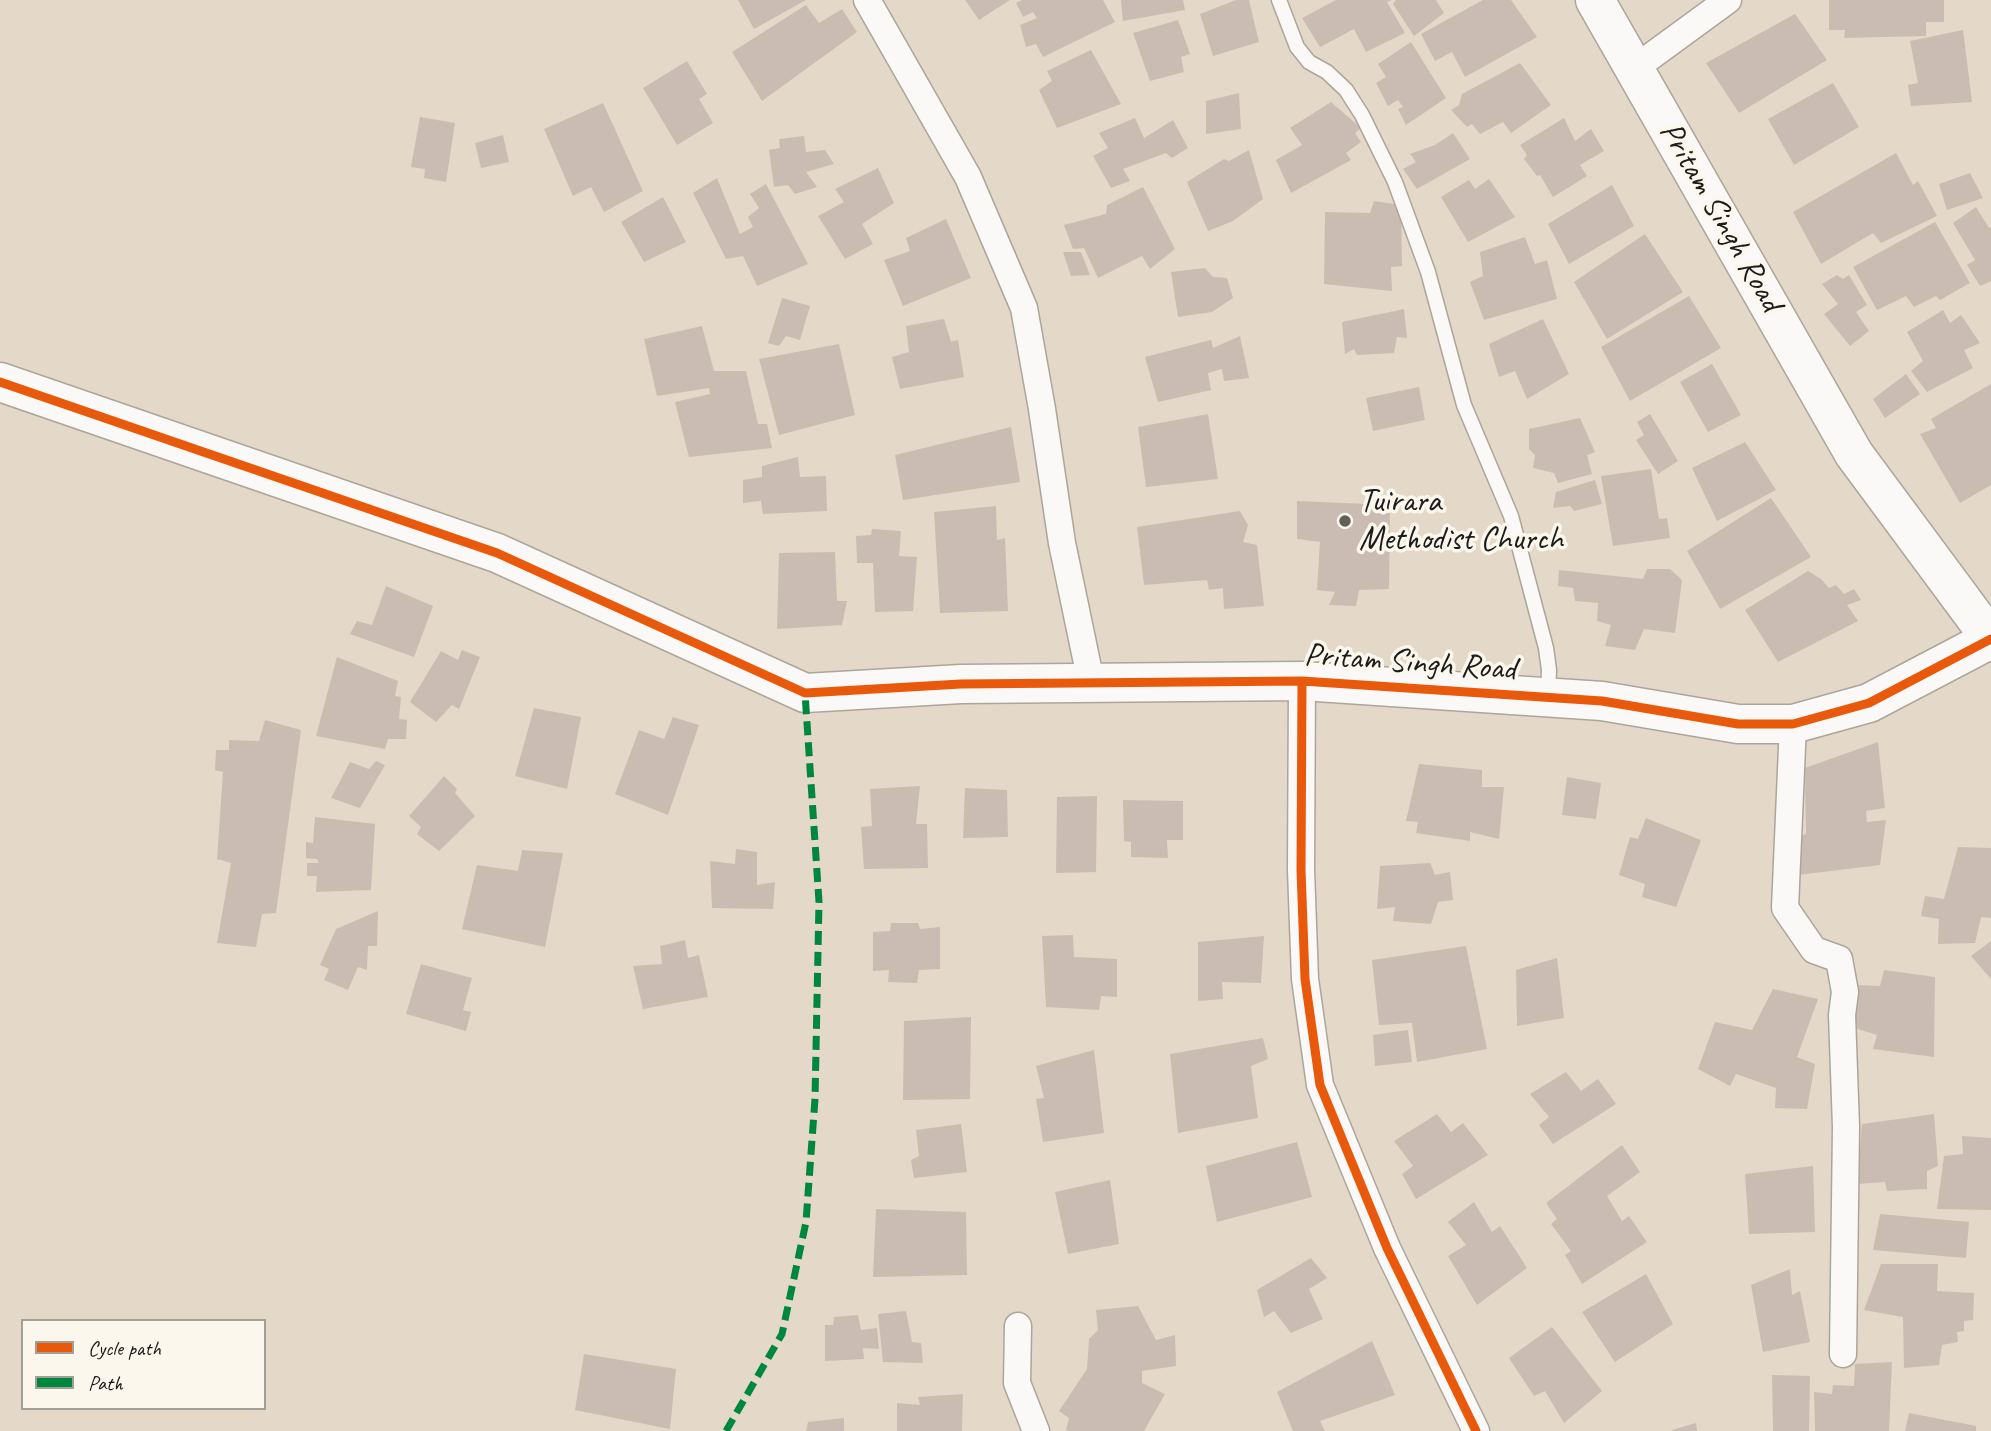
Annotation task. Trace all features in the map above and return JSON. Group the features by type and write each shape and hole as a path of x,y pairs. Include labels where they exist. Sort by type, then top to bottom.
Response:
{"street":[{"path":"867,0 968,177 1024,308 1062,543 1091,682"},
{"name":"Pritam Singh Road","path":"0,382 496,553 804,693 961,684 1302,681 1602,701 1738,724 1793,723 1869,703 1991,639 1854,454 1595,0"},
{"path":"1635,68 1728,0"},
{"path":"1302,681 1301,870 1305,979 1320,1084 1387,1248 1423,1318 1469,1429"},
{"path":"1793,723 1785,908 1814,950 1839,959 1845,992 1842,1015 1846,1127 1843,1354"},
{"path":"1018,1326 1017,1383 1036,1431"}],"lane":[{"path":"1279,0 1297,47 1309,61 1327,72 1346,90 1362,115 1395,182 1428,272 1464,405 1511,516 1546,648 1549,670 1548,698"}],"building":[{"path":"738,0 806,0 754,29"},
{"path":"965,0 1010,0 979,20"},
{"path":"1022,0 1103,0 1115,22 1043,57 1036,44 1026,47 1020,25 1037,18 1033,12 1023,17 1016,3"},
{"path":"1121,0 1183,0 1185,10 1123,21"},
{"path":"1236,0 1249,0 1259,42 1213,56 1200,14"},
{"path":"1336,0 1392,0 1387,2 1405,33 1366,52 1354,29 1320,47 1302,18"},
{"path":"1396,0 1436,0 1444,13 1414,36 1393,4"},
{"path":"1483,0 1511,0 1537,37 1465,77 1452,52 1435,61 1421,34"},
{"path":"1829,0 1944,0 1944,22 1926,22 1926,36 1844,38 1845,30 1829,30"},
{"path":"806,5 819,23 842,9 857,32 762,101 732,52"},
{"path":"1795,14 1827,60 1739,113 1706,63"},
{"path":"1178,20 1190,54 1181,57 1184,72 1150,81 1133,33"},
{"path":"1963,30 1972,102 1911,106 1908,85 1918,83 1910,41"},
{"path":"1411,42 1446,98 1406,125 1398,109 1403,107 1398,100 1388,106 1376,83 1386,77 1378,64"},
{"path":"1091,50 1121,104 1057,128 1039,90 1052,81 1047,71"},
{"path":"687,61 707,94 699,99 713,123 677,145 643,88"},
{"path":"1520,63 1551,105 1511,133 1503,122 1480,134 1472,124 1467,127 1451,110 1459,105 1462,94"},
{"path":"1833,83 1859,127 1794,165 1768,119"},
{"path":"1239,93 1241,129 1206,134 1206,101"},
{"path":"1331,102 1361,128 1355,133 1361,142 1346,153 1351,160 1291,193 1276,160 1302,145 1290,128"},
{"path":"603,103 643,191 604,212 591,187 573,196 544,129"},
{"path":"420,117 455,123 446,182 424,178 425,169 411,167"},
{"path":"1135,118 1144,138 1173,120 1188,148 1172,158 1166,153 1123,169 1130,181 1111,188 1093,156 1108,148 1099,133"},
{"path":"1564,118 1575,141 1591,129 1604,151 1580,165 1587,176 1553,197 1540,175 1537,176 1524,159 1527,155 1520,145"},
{"path":"1453,133 1470,159 1417,189 1403,169 1416,162 1410,154 1435,145"},
{"path":"503,135 509,162 481,168 475,143"},
{"path":"804,136 806,152 825,150 834,164 806,172 817,187 795,194 788,185 774,187 769,150 780,148 779,139"},
{"path":"1249,150 1263,199 1233,221 1208,231 1187,182 1224,159 1229,161"},
{"path":"1896,153 1913,185 1918,181 1937,216 1881,243 1873,233 1821,264 1793,212"},
{"path":"878,168 894,203 862,224 873,244 845,259 818,216 844,202 835,189"},
{"path":"1970,173 1983,198 1947,210 1939,184"},
{"path":"717,178 740,234 753,227 748,217 759,208 750,194 766,184 808,264 757,286 743,256 726,259 693,193"},
{"path":"1489,179 1515,217 1468,242 1441,197 1469,180 1475,189"},
{"path":"1612,185 1634,226 1569,264 1548,224"},
{"path":"1143,187 1175,249 1150,269 1142,256 1098,278 1084,248 1073,249 1064,225 1106,214 1107,205"},
{"path":"663,197 686,242 644,262 621,222"},
{"path":"1374,201 1401,205 1402,266 1391,267 1392,291 1324,284 1325,212 1370,213"},
{"path":"1976,207 1989,228 1991,227 1991,281 1980,286 1967,265 1975,260 1953,223"},
{"path":"946,219 971,278 903,306 884,260 910,251 906,238"},
{"path":"1935,222 1970,283 1940,300 1936,296 1914,307 1906,296 1877,310 1853,267"},
{"path":"1645,234 1683,292 1607,339 1574,282"},
{"path":"1525,237 1535,264 1547,260 1557,299 1484,320 1470,282 1483,276 1480,252"},
{"path":"1063,252 1081,252 1090,275 1071,276"},
{"path":"1205,268 1213,277 1227,278 1233,298 1212,312 1178,317 1171,272"},
{"path":"1837,275 1843,279 1849,275 1867,305 1856,312 1869,331 1850,346 1824,314 1838,304 1822,284"},
{"path":"1689,296 1721,348 1630,401 1601,347"},
{"path":"782,298 810,306 800,340 786,336 779,346 768,343"},
{"path":"1404,309 1407,338 1397,337 1394,353 1357,355 1354,349 1345,354 1342,322"},
{"path":"1943,310 1950,323 1961,315 1980,343 1964,350 1973,368 1927,392 1911,371 1923,361 1907,332"},
{"path":"944,319 951,342 958,340 964,377 900,389 892,357 909,352 906,326"},
{"path":"1543,319 1569,374 1527,399 1515,371 1499,377 1489,344"},
{"path":"702,326 714,371 746,371 758,424 767,424 772,448 689,457 675,402 710,394 709,388 657,396 644,339"},
{"path":"1240,336 1249,378 1224,381 1222,369 1208,373 1211,390 1158,402 1145,357 1211,340 1213,348"},
{"path":"839,344 855,415 779,435 759,359"},
{"path":"1712,364 1741,415 1708,432 1680,382"},
{"path":"1906,374 1920,394 1885,418 1873,399"},
{"path":"1991,384 1991,485 1960,503 1920,434 1936,428 1931,419"},
{"path":"1419,387 1425,420 1373,431 1366,398"},
{"path":"1208,414 1218,479 1146,487 1138,427"},
{"path":"1650,414 1678,461 1658,474 1636,440 1644,435 1637,422"},
{"path":"1580,418 1595,452 1587,455 1592,474 1558,483 1554,473 1533,468 1535,455 1529,449 1529,429"},
{"path":"1011,427 1020,482 903,500 895,455"},
{"path":"1745,442 1776,490 1717,521 1692,468"},
{"path":"798,457 800,477 826,476 827,511 763,514 761,501 743,503 743,480 762,477 762,466"},
{"path":"1651,469 1659,519 1667,518 1670,538 1613,546 1601,476"},
{"path":"1595,480 1602,504 1574,511 1570,506 1553,508 1556,492"},
{"path":"1771,498 1811,557 1720,609 1687,551"},
{"path":"1297,501 1390,505 1389,589 1359,590 1356,606 1329,605 1335,592 1317,590 1320,542 1297,539"},
{"path":"996,506 997,540 1005,538 1008,611 940,613 934,512"},
{"path":"1240,511 1248,525 1243,542 1257,545 1264,606 1224,609 1223,588 1209,590 1207,580 1144,585 1137,527"},
{"path":"872,529 901,531 899,556 917,557 913,611 875,612 873,563 857,563 856,536 871,535"},
{"path":"835,552 837,601 847,601 842,625 777,629 779,553"},
{"path":"1647,569 1670,569 1682,580 1675,633 1644,629 1635,650 1605,646 1611,625 1597,621 1598,603 1575,601 1573,588 1558,586 1559,570 1643,579"},
{"path":"1808,571 1829,588 1836,585 1844,594 1854,589 1861,600 1847,605 1858,621 1778,662 1745,610"},
{"path":"386,586 433,606 414,657 350,634 357,621 372,625"},
{"path":"462,650 480,657 459,709 452,705 436,722 410,702 441,651 458,660"},
{"path":"337,657 398,681 395,696 401,697 399,719 407,720 406,739 388,739 385,749 316,736"},
{"path":"534,708 581,717 567,789 515,776"},
{"path":"673,717 699,725 668,815 615,794 639,730 664,739"},
{"path":"265,720 301,730 276,913 262,914 256,947 217,943 231,863 217,859 223,772 215,770 216,750 229,750 229,740 259,741"},
{"path":"1878,742 1885,808 1866,811 1867,822 1886,820 1880,865 1790,876 1792,840 1806,834 1805,768"},
{"path":"376,761 385,765 360,808 331,798 350,762 369,769"},
{"path":"1419,764 1482,770 1482,787 1504,787 1499,839 1470,832 1470,841 1416,833 1418,822 1406,821"},
{"path":"444,776 457,789 455,793 475,816 439,851 417,834 421,827 409,816"},
{"path":"1567,777 1601,783 1596,819 1562,815"},
{"path":"920,786 916,824 927,824 928,868 864,869 861,827 872,826 870,789"},
{"path":"965,788 1007,790 1008,837 963,838"},
{"path":"1097,796 1096,872 1056,873 1057,797"},
{"path":"1123,800 1183,801 1183,840 1167,840 1168,858 1131,857 1131,842 1124,841"},
{"path":"315,817 375,824 371,890 316,892 317,876 307,876 307,863 319,863 317,859 306,858 306,842 313,843"},
{"path":"1646,818 1701,840 1676,907 1642,897 1645,884 1619,875 1630,837 1638,839"},
{"path":"1958,847 1991,848 1991,918 1981,917 1975,943 1938,944 1939,919 1921,916 1925,896 1944,899"},
{"path":"736,849 757,852 757,885 775,882 773,909 712,908 710,861 735,864"},
{"path":"522,850 563,853 545,947 462,929 477,865 518,871"},
{"path":"1430,863 1435,875 1450,872 1453,900 1438,902 1431,924 1393,921 1395,907 1377,909 1380,866"},
{"path":"378,911 377,946 368,946 367,970 358,967 348,990 324,980 329,969 320,965 336,929"},
{"path":"891,923 918,923 920,929 940,927 940,969 919,970 917,983 888,982 889,970 873,971 873,932 890,931"},
{"path":"1073,935 1074,957 1117,959 1117,997 1101,996 1099,1010 1046,1007 1042,936"},
{"path":"1264,936 1261,983 1222,982 1223,999 1198,1001 1198,942"},
{"path":"685,940 688,958 699,955 708,997 643,1009 633,966 662,964 660,946"},
{"path":"1991,941 1991,979 1971,956"},
{"path":"1466,946 1487,1049 1417,1062 1412,1023 1379,1025 1372,960"},
{"path":"1557,958 1564,1018 1517,1026 1516,970"},
{"path":"421,964 472,978 463,1010 471,1012 466,1031 406,1014"},
{"path":"1884,970 1935,977 1934,1057 1873,1049 1877,1035 1848,1026 1853,985 1880,986"},
{"path":"1773,989 1818,999 1797,1057 1815,1064 1807,1109 1775,1108 1776,1088 1736,1074 1730,1086 1698,1069 1715,1022 1752,1030"},
{"path":"971,1017 970,1099 903,1100 904,1021"},
{"path":"1408,1030 1412,1062 1375,1066 1373,1035"},
{"path":"1263,1038 1268,1059 1251,1066 1258,1118 1178,1133 1170,1054"},
{"path":"1094,1050 1104,1133 1043,1142 1036,1099 1044,1098 1036,1066"},
{"path":"1566,1072 1581,1091 1598,1079 1616,1104 1553,1144 1539,1125 1549,1117 1530,1094"},
{"path":"1437,1114 1451,1132 1463,1123 1488,1155 1416,1199 1402,1174 1413,1166 1394,1141"},
{"path":"1934,1114 1938,1166 1927,1171 1927,1189 1887,1191 1885,1182 1857,1184 1862,1124"},
{"path":"961,1124 967,1172 914,1178 911,1160 919,1156 916,1130"},
{"path":"1962,1136 1991,1138 1991,1210 1937,1209 1944,1156 1963,1154"},
{"path":"1297,1142 1312,1197 1217,1222 1206,1166"},
{"path":"1622,1145 1640,1172 1607,1196 1622,1221 1629,1216 1647,1242 1582,1284 1565,1255 1571,1251 1551,1224 1557,1219 1546,1203"},
{"path":"1813,1166 1815,1232 1749,1234 1745,1174"},
{"path":"1110,1180 1119,1244 1068,1254 1055,1192"},
{"path":"1474,1202 1492,1232 1500,1226 1527,1268 1477,1305 1448,1256 1466,1245 1448,1222"},
{"path":"876,1209 966,1212 967,1275 873,1277"},
{"path":"1880,1214 1969,1222 1966,1258 1873,1250"},
{"path":"1311,1258 1327,1278 1309,1289 1323,1319 1291,1333 1274,1311 1264,1317 1257,1290"},
{"path":"1881,1264 1938,1264 1937,1291 1974,1293 1973,1320 1964,1321 1964,1331 1957,1332 1958,1342 1942,1345 1939,1365 1904,1368 1903,1317 1864,1310"},
{"path":"1790,1269 1792,1295 1800,1291 1810,1342 1763,1352 1751,1285"},
{"path":"1646,1274 1673,1324 1615,1362 1582,1312"},
{"path":"1138,1306 1156,1340 1175,1335 1176,1366 1142,1371 1142,1383 1165,1394 1144,1431 1066,1430 1069,1418 1059,1411 1087,1369 1089,1339 1098,1330 1096,1310"},
{"path":"906,1311 912,1342 921,1343 923,1363 883,1362 878,1314"},
{"path":"858,1315 861,1330 877,1328 879,1349 863,1348 864,1359 825,1361 825,1325 833,1325 834,1317"},
{"path":"1552,1327 1602,1391 1564,1423 1545,1391 1534,1396 1509,1358"},
{"path":"1372,1341 1395,1395 1320,1421 1325,1431 1293,1431 1277,1392"},
{"path":"584,1354 676,1369 670,1429 575,1410"},
{"path":"1892,1362 1889,1431 1815,1431 1814,1392 1832,1394 1833,1385 1854,1386 1855,1364"},
{"path":"1772,1375 1810,1376 1809,1431 1773,1431"},
{"path":"963,1394 962,1431 897,1431 897,1403 920,1405 918,1397"},
{"path":"1909,1413 1976,1426 1976,1431 1905,1431"},
{"path":"844,1418 844,1431 806,1431 808,1422"},
{"path":"1696,1423 1697,1431 1672,1431 1672,1430"}],"marked path":[{"path":"726,1431 782,1334 806,1222 815,1099 819,902 805,693"}],"cycle path":[{"path":"0,382 497,553 805,693 961,684 1302,681 1602,701 1738,724 1793,724 1869,703 1991,639"},
{"path":"1302,681 1301,870 1305,979 1320,1085 1387,1248 1476,1431"}],"place":[{"name":"Tuirara Methodist Church","path":"1345,521"}]}
